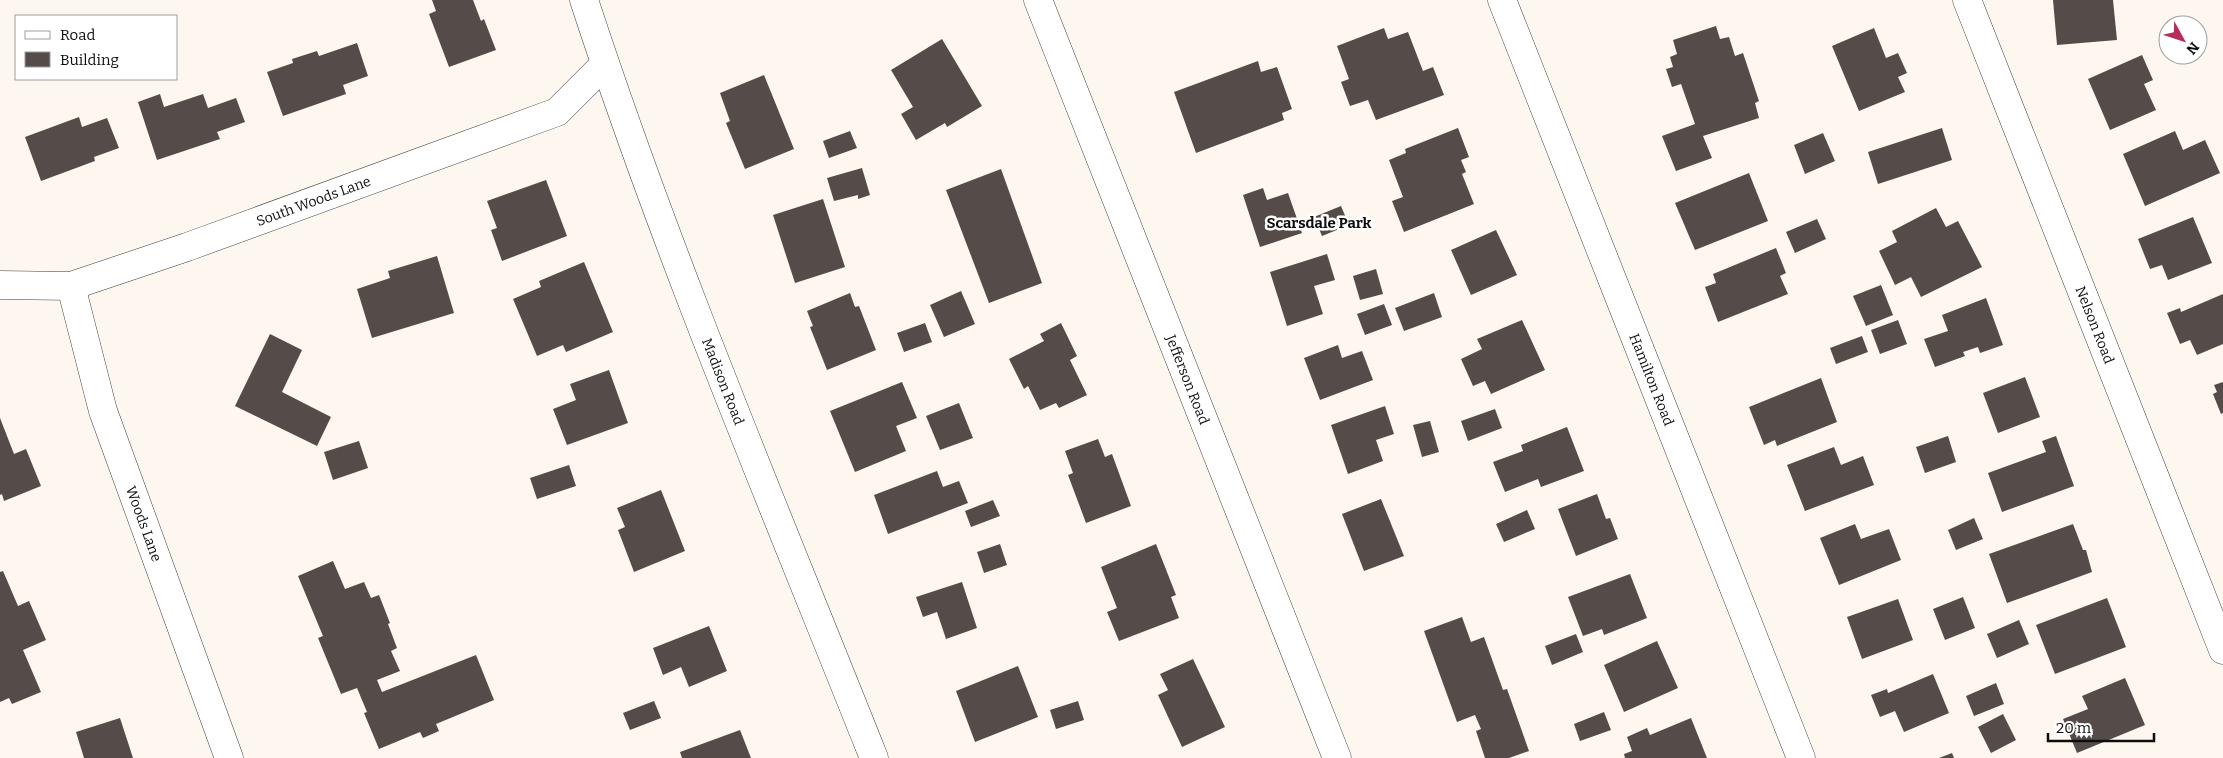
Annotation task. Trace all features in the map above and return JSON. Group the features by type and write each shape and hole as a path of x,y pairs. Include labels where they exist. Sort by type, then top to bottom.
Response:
{"street":[{"name":"Madison Road","path":"584,0 605,64 688,293 874,758"},
{"name":"Jefferson Road","path":"1038,0 1337,758"},
{"name":"Hamilton Road","path":"1502,0 1801,758"},
{"name":"Nelson Road","path":"1967,0 2223,650"},
{"name":"South Woods Lane","path":"0,285 72,286 187,247 556,112 605,64"},
{"name":"Woods Lane","path":"72,286 103,411 229,758"}],"building":[{"path":"432,0 473,0 481,21 484,19 496,50 449,67 429,14 436,11"},
{"path":"2053,0 2113,0 2117,40 2057,45"},
{"path":"1716,26 1720,39 1729,37 1735,56 1743,53 1759,101 1755,103 1759,118 1703,136 1712,158 1676,171 1662,136 1695,124 1681,84 1672,87 1666,69 1673,67 1670,57 1677,54 1673,40"},
{"path":"1384,28 1388,39 1408,32 1423,71 1433,67 1444,95 1376,120 1368,100 1350,106 1341,82 1349,79 1337,46"},
{"path":"1874,28 1886,58 1898,53 1907,73 1898,77 1905,92 1859,111 1832,46"},
{"path":"942,39 982,106 947,127 945,123 916,140 901,114 913,107 891,70"},
{"path":"357,43 368,76 343,85 346,94 283,116 267,72 293,63 292,59 317,51 319,56"},
{"path":"2142,55 2153,80 2144,84 2156,110 2110,130 2088,79"},
{"path":"1258,61 1261,72 1277,67 1292,109 1282,113 1284,120 1196,153 1174,92"},
{"path":"764,75 794,149 745,169 726,123 730,121 720,93"},
{"path":"160,94 164,107 203,94 208,108 236,98 245,122 217,132 220,139 157,160 138,102"},
{"path":"79,117 82,127 107,118 119,148 94,157 95,161 41,181 25,137"},
{"path":"1458,128 1469,157 1461,160 1466,172 1462,174 1474,204 1404,232 1392,201 1403,197 1389,160 1406,153 1405,149"},
{"path":"1942,128 1952,160 1878,184 1868,152"},
{"path":"850,131 857,148 829,158 823,141"},
{"path":"2175,131 2183,150 2205,140 2220,173 2145,206 2123,154"},
{"path":"1823,133 1835,161 1805,174 1794,145"},
{"path":"862,168 870,195 858,199 858,195 834,201 827,178"},
{"path":"1001,169 1042,283 989,303 946,190"},
{"path":"1749,173 1768,221 1695,250 1675,203"},
{"path":"546,180 567,236 502,261 491,230 497,228 487,201"},
{"path":"1263,188 1267,200 1288,193 1302,233 1260,247 1243,195"},
{"path":"823,199 845,267 795,283 773,215"},
{"path":"1341,206 1349,225 1322,236 1314,217"},
{"path":"1936,208 1946,227 1958,221 1982,267 1921,297 1911,277 1895,285 1879,251 1897,242 1892,231"},
{"path":"2193,217 2212,263 2168,280 2162,265 2150,269 2138,239"},
{"path":"1817,219 1826,239 1795,253 1786,232"},
{"path":"1496,230 1517,275 1471,295 1451,250"},
{"path":"1776,248 1786,273 1780,276 1788,294 1718,322 1705,287 1716,283 1713,274"},
{"path":"1327,254 1335,280 1314,286 1323,314 1287,326 1270,272"},
{"path":"437,256 454,313 372,338 357,289 390,278 388,271"},
{"path":"584,262 613,332 566,352 563,345 537,356 513,299 541,287 539,281"},
{"path":"1376,269 1383,294 1360,300 1353,276"},
{"path":"1881,285 1893,315 1866,326 1853,296"},
{"path":"961,291 975,324 944,337 930,305"},
{"path":"850,293 855,307 859,306 876,350 827,370 810,327 813,326 807,311"},
{"path":"1434,293 1442,317 1404,331 1395,308"},
{"path":"2223,294 2223,344 2197,355 2190,340 2180,344 2167,313 2180,308 2181,312"},
{"path":"1986,298 2003,345 1980,353 1978,347 1963,352 1965,356 1935,367 1924,339 1948,331 1942,315"},
{"path":"1384,304 1392,325 1365,335 1357,314"},
{"path":"1522,320 1545,370 1491,394 1485,381 1473,386 1461,359 1482,349 1477,339"},
{"path":"1898,320 1907,344 1880,354 1871,330"},
{"path":"925,323 932,342 904,352 897,333"},
{"path":"1061,323 1077,356 1070,360 1087,395 1059,408 1056,403 1040,410 1028,386 1024,389 1009,359 1044,341 1040,334"},
{"path":"270,334 302,350 282,392 331,417 317,446 235,406"},
{"path":"1862,336 1868,352 1836,364 1830,348"},
{"path":"1338,345 1342,358 1362,351 1373,380 1320,400 1304,358"},
{"path":"609,370 628,423 567,445 553,409 576,400 570,384"},
{"path":"2025,377 2040,417 1998,433 1983,393"},
{"path":"1821,378 1837,422 1777,446 1775,440 1764,445 1749,407"},
{"path":"902,382 917,418 896,426 906,451 855,472 830,411"},
{"path":"2223,382 2223,413 2221,414 2213,394 2217,392 2214,385"},
{"path":"959,403 973,438 940,450 926,416"},
{"path":"1385,406 1394,434 1376,440 1383,461 1348,474 1331,425"},
{"path":"1495,409 1502,428 1468,441 1461,421"},
{"path":"0,418 14,454 26,449 41,486 4,501 2,494 0,495"},
{"path":"1430,421 1439,452 1422,457 1413,425"},
{"path":"1567,427 1584,471 1541,487 1538,479 1505,492 1493,462 1523,451 1521,445"},
{"path":"1948,436 1956,462 1925,473 1916,447"},
{"path":"2056,436 2074,486 2002,512 1988,473 2046,452 2042,441"},
{"path":"1098,439 1105,457 1112,454 1131,506 1086,523 1068,475 1073,473 1065,451"},
{"path":"359,441 368,468 333,480 324,452"},
{"path":"1834,447 1841,465 1863,456 1874,485 1805,511 1787,465"},
{"path":"569,465 576,486 537,499 530,478"},
{"path":"937,471 943,487 959,481 968,503 888,534 874,495"},
{"path":"661,490 685,551 634,572 618,530 625,527 617,508"},
{"path":"1597,494 1606,519 1610,518 1618,539 1576,556 1558,509"},
{"path":"1381,499 1404,556 1364,571 1342,514"},
{"path":"993,500 1000,516 971,527 965,511"},
{"path":"1527,510 1535,529 1504,542 1496,524"},
{"path":"1974,518 1983,539 1956,550 1948,530"},
{"path":"1855,524 1861,539 1889,529 1901,560 1839,585 1820,538"},
{"path":"2073,524 2083,550 2086,550 2092,572 2007,603 1989,554"},
{"path":"1000,544 1007,565 984,573 977,552"},
{"path":"1156,544 1176,595 1171,597 1179,618 1119,641 1107,612 1117,608 1101,567"},
{"path":"333,561 345,589 364,582 371,598 379,595 390,623 388,624 397,648 391,651 400,671 377,680 382,692 476,655 494,700 436,724 439,731 423,738 420,732 379,749 364,713 367,712 357,688 341,694 318,638 323,636 298,576"},
{"path":"3,571 18,606 29,601 46,640 23,650 41,692 12,704 9,698 0,702 0,572"},
{"path":"1630,574 1647,618 1604,635 1602,629 1583,636 1568,597"},
{"path":"962,582 977,628 946,639 937,612 923,617 916,597"},
{"path":"1963,597 1975,628 1945,640 1933,609"},
{"path":"2107,598 2126,647 2055,674 2036,625"},
{"path":"1898,599 1913,640 1862,659 1847,617"},
{"path":"1462,617 1471,642 1484,637 1503,690 1507,689 1529,751 1509,758 1485,758 1476,731 1481,729 1475,715 1457,722 1424,631"},
{"path":"2019,620 2029,644 1997,658 1987,634"},
{"path":"709,626 727,671 689,687 681,667 663,675 653,648"},
{"path":"1576,634 1583,652 1552,665 1545,646"},
{"path":"1657,641 1678,688 1624,712 1604,665"},
{"path":"1193,659 1225,727 1182,747 1158,695 1168,690 1160,674"},
{"path":"1018,666 1038,717 975,742 956,691"},
{"path":"1933,674 1949,713 1904,732 1895,711 1880,717 1871,695 1887,689 1888,693"},
{"path":"2125,678 2145,725 2077,753 2063,719 2088,709 2082,696"},
{"path":"1996,683 2004,704 1974,716 1966,696"},
{"path":"654,701 661,718 630,730 623,713"},
{"path":"1078,701 1084,720 1056,729 1050,710"},
{"path":"1604,712 1611,730 1580,741 1574,724"},
{"path":"2003,714 2016,740 1991,753 1978,727"},
{"path":"120,718 133,758 84,758 76,732"},
{"path":"1691,718 1707,758 1625,758 1624,754 1632,751 1627,737 1647,728 1650,735"},
{"path":"740,730 751,758 682,758 680,752"},
{"path":"1952,753 1954,758 1939,758"}],"district":[{"name":"Scarsdale Park","path":"1319,223"}]}
